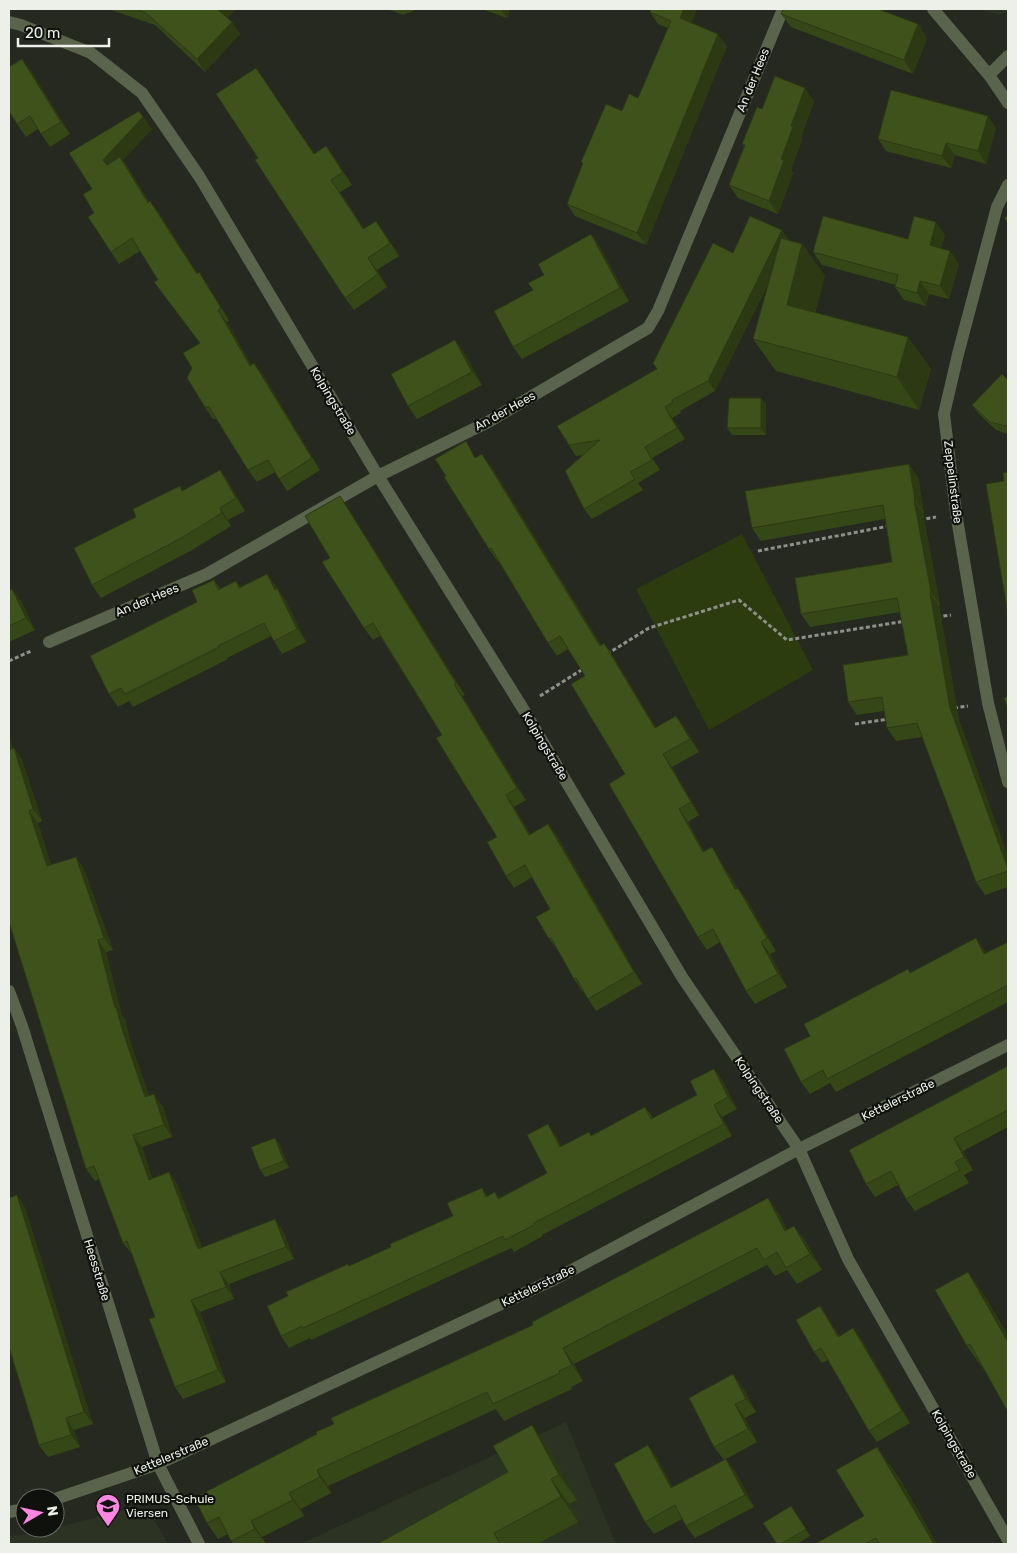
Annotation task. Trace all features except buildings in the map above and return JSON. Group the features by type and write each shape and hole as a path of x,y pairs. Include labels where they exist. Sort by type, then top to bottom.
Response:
{"street":[{"name":"An der Hees","path":"49,642 207,574 378,476 488,422 648,328 658,311 783,9"},
{"path":"933,9 989,75 1008,103"},
{"name":"Kolpingstraße","path":"9,22 91,53 142,93 199,176 378,476 522,707 682,977 799,1149 848,1259 1008,1540"},
{"path":"989,75 1008,56"},
{"name":"Zeppelinstraße","path":"1008,185 997,207 944,414 956,513 988,703 1008,782"},
{"name":"Heesstraße","path":"9,991 22,1026 158,1464 199,1544"},
{"name":"Kettelerstraße","path":"65,1496 158,1464 555,1279 799,1149 1008,1045"}],"path":[{"path":"918,520 956,513"},
{"path":"758,551 890,526"},
{"path":"607,654 649,628 739,600 787,640 915,620"},
{"path":"934,617 974,611"},
{"path":"522,707 590,665"},
{"path":"950,709 988,703"},
{"path":"855,724 893,718"}],"shaded area":[{"path":"979,9 1008,9 1008,11 999,15"},
{"path":"566,1422 616,1544 300,1544"},
{"name":"PRIMUS-Schule Viersen","path":"140,1509 155,1521 168,1544 9,1544 9,1536 15,1535 15,1538 65,1538 65,1525 122,1511"}],"green space":[{"path":"742,534 813,670 709,730 636,589"}],"place":[{"name":"PRIMUS-Schule Viersen","path":"108,1527"}]}
